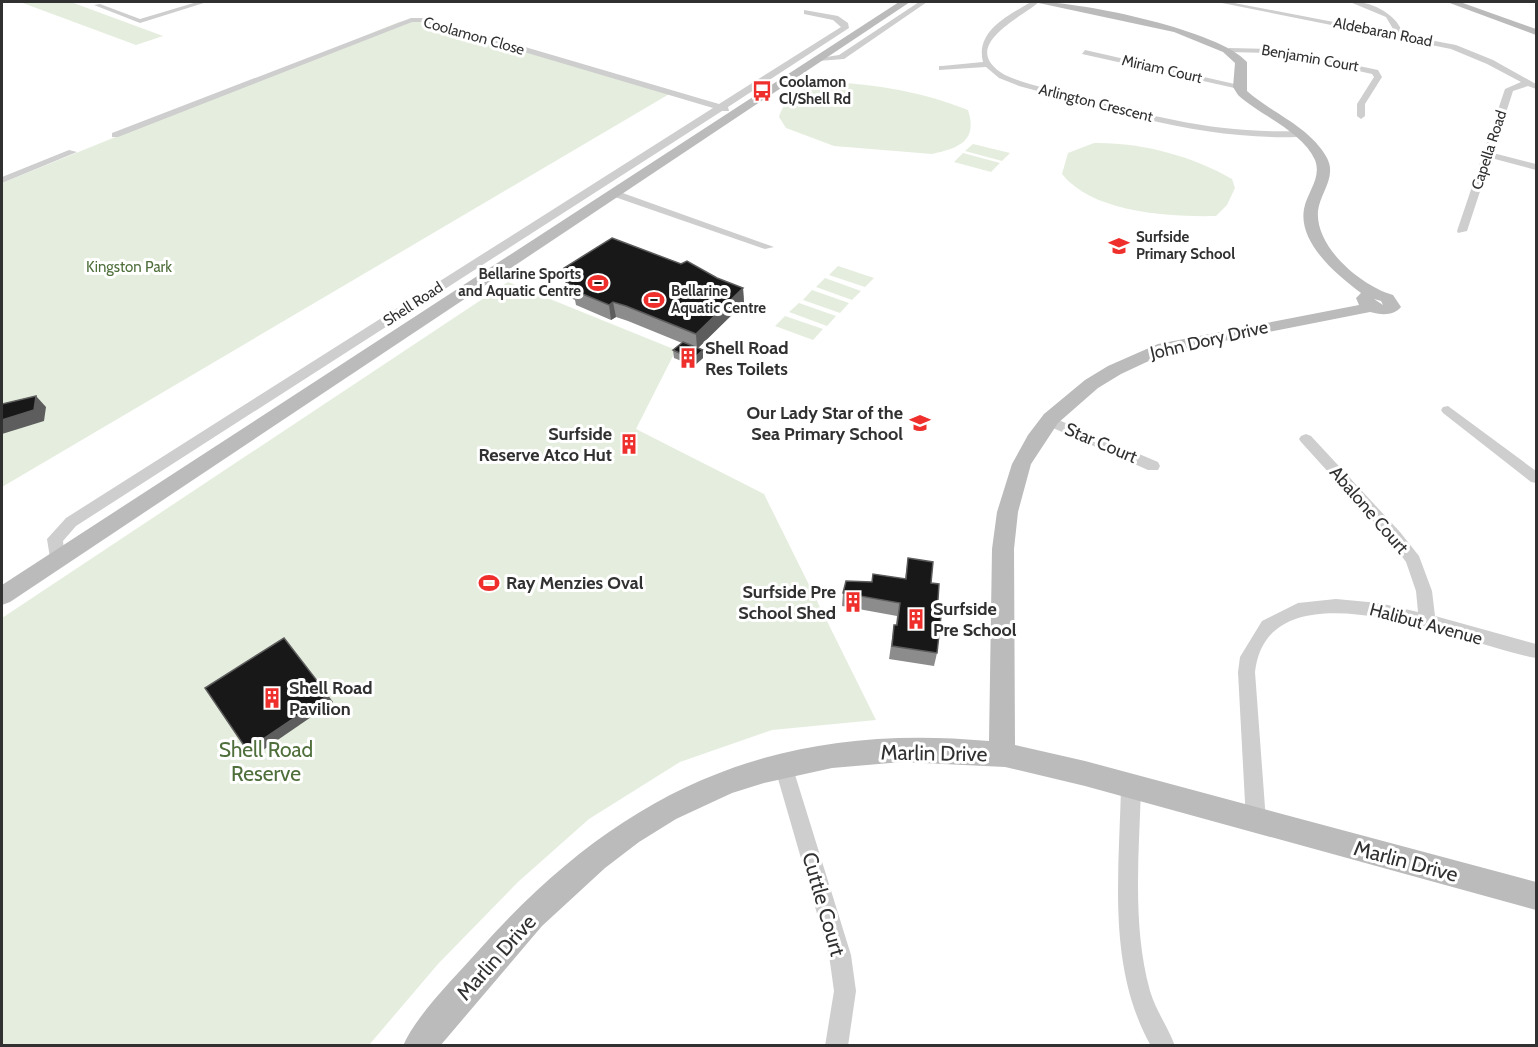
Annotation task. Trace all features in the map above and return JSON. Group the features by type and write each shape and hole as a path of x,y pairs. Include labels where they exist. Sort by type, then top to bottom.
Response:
{"street":[{"path":"88,2 103,3"},
{"path":"103,3 98,5 140,21 203,2"},
{"name":"Shell Road","path":"57,560 55,539 71,522 720,108 817,55 905,2"},
{"name":"Shell Road","path":"2,596 737,112 817,55 841,57 923,2"},
{"path":"942,68 988,64 983,46 988,36 1037,2 1177,30 1210,40 1229,50 1241,62 1239,87"},
{"name":"Aldebaran Road","path":"1221,2 1465,51 1532,85"},
{"path":"1354,2 1389,16 1400,33 1399,36"},
{"path":"1452,2 1536,32"},
{"path":"1466,2 1536,26"},
{"path":"807,12 835,18 845,28 817,55"},
{"name":"Coolamon Close","path":"115,135 411,20 423,20 737,112"},
{"name":"Benjamin Court","path":"1229,50 1278,51 1375,72 1378,77 1361,104 1361,116"},
{"name":"Miriam Court","path":"1085,52 1239,87"},
{"name":"Arlington Crescent","path":"988,64 1001,76 1022,84 1218,132 1253,136 1297,134"},
{"name":"Capella Road","path":"1462,231 1509,89 1532,85"},
{"name":"John Dory Drive","path":"1002,754 1003,562 1007,516 1013,488 1024,463 1049,421 1065,403 1091,383 1137,358 1164,348 1372,301 1343,272 1317,237 1311,220 1311,209 1324,176 1323,162 1314,148 1251,102 1239,87"},
{"path":"2,180 72,152"},
{"path":"1487,154 1536,167"},
{"path":"613,193 770,247"},
{"path":"1448,410 1536,478"},
{"name":"Star Court","path":"1049,421 1153,466"},
{"name":"Abalone Court","path":"1306,439 1395,536 1413,560 1424,591 1427,623"},
{"name":"Halibut Avenue","path":"1257,821 1246,684 1249,658 1258,637 1274,621 1295,611 1321,605 1375,608 1536,651"},
{"name":"Marlin Drive","path":"419,1046 483,968 560,888 615,844 663,812 708,788 783,765 855,752 893,750 1002,754 1536,896"},
{"name":"Cuttle Court","path":"783,765 840,955 845,991 836,1046"},
{"path":"1131,788 1130,932 1137,986 1157,1036 1164,1046"}],"green space":[{"path":"20,2 71,2 163,36 136,45"},
{"name":"Kingston Park","path":"423,20 671,93 2,487 2,183 399,22"},
{"path":"828,82 899,90 934,98 968,110 970,129 968,136 958,146 932,154 834,146 786,128 779,117 786,103 798,92"},
{"path":"1094,143 1130,145 1183,157 1232,179 1235,188 1227,205 1216,216 1155,213 1112,205 1076,187 1062,174 1068,153"},
{"path":"973,144 1010,153 1002,161 965,151"},
{"path":"963,153 1000,163 991,172 954,162"},
{"path":"838,266 874,278 865,287 829,275"},
{"path":"825,278 861,291 852,300 816,287"},
{"name":"Shell Road Reserve","path":"508,282 676,350 636,429 764,494 876,720 772,730 680,762 589,819 518,882 438,964 369,1045 2,1046 2,618"},
{"path":"812,290 849,303 840,313 803,300"},
{"path":"799,303 836,316 827,326 789,312"},
{"path":"785,316 823,329 813,340 775,326"}],"building":[{"path":"612,238 681,264 687,261 717,278 743,288 696,334 626,306 613,302 609,305 573,290 577,287 566,283 579,274 564,268"},
{"path":"683,342 703,350 693,359 673,350"},
{"path":"36,396 34,410 2,420 2,404"},
{"name":"Surfside Pre School","path":"908,558 933,562 931,583 939,584 937,615 941,616 937,653 892,646 894,625 897,625 900,603 843,593 846,581 872,582 873,574 906,579"},
{"name":"Shell Road Pavilion","path":"284,638 328,695 247,750 205,688"}],"place":[{"name":"Coolamon Cl/Shell Rd","path":"762,91"},
{"name":"Surfside Primary School","path":"1119,246"},
{"name":"Bellarine Sports and Aquatic Centre","path":"598,283"},
{"name":"Bellarine Aquatic Centre","path":"654,300"},
{"name":"Shell Road Res Toilets","path":"688,358"},
{"name":"Our Lady Star of the Sea Primary School","path":"920,423"},
{"name":"Surfside Reserve Atco Hut","path":"629,444"},
{"name":"Ray Menzies Oval","path":"489,583"},
{"name":"Surfside Pre School Shed","path":"853,602"},
{"name":"Surfside Pre School","path":"916,619"},
{"name":"Shell Road Pavilion","path":"272,698"}]}
